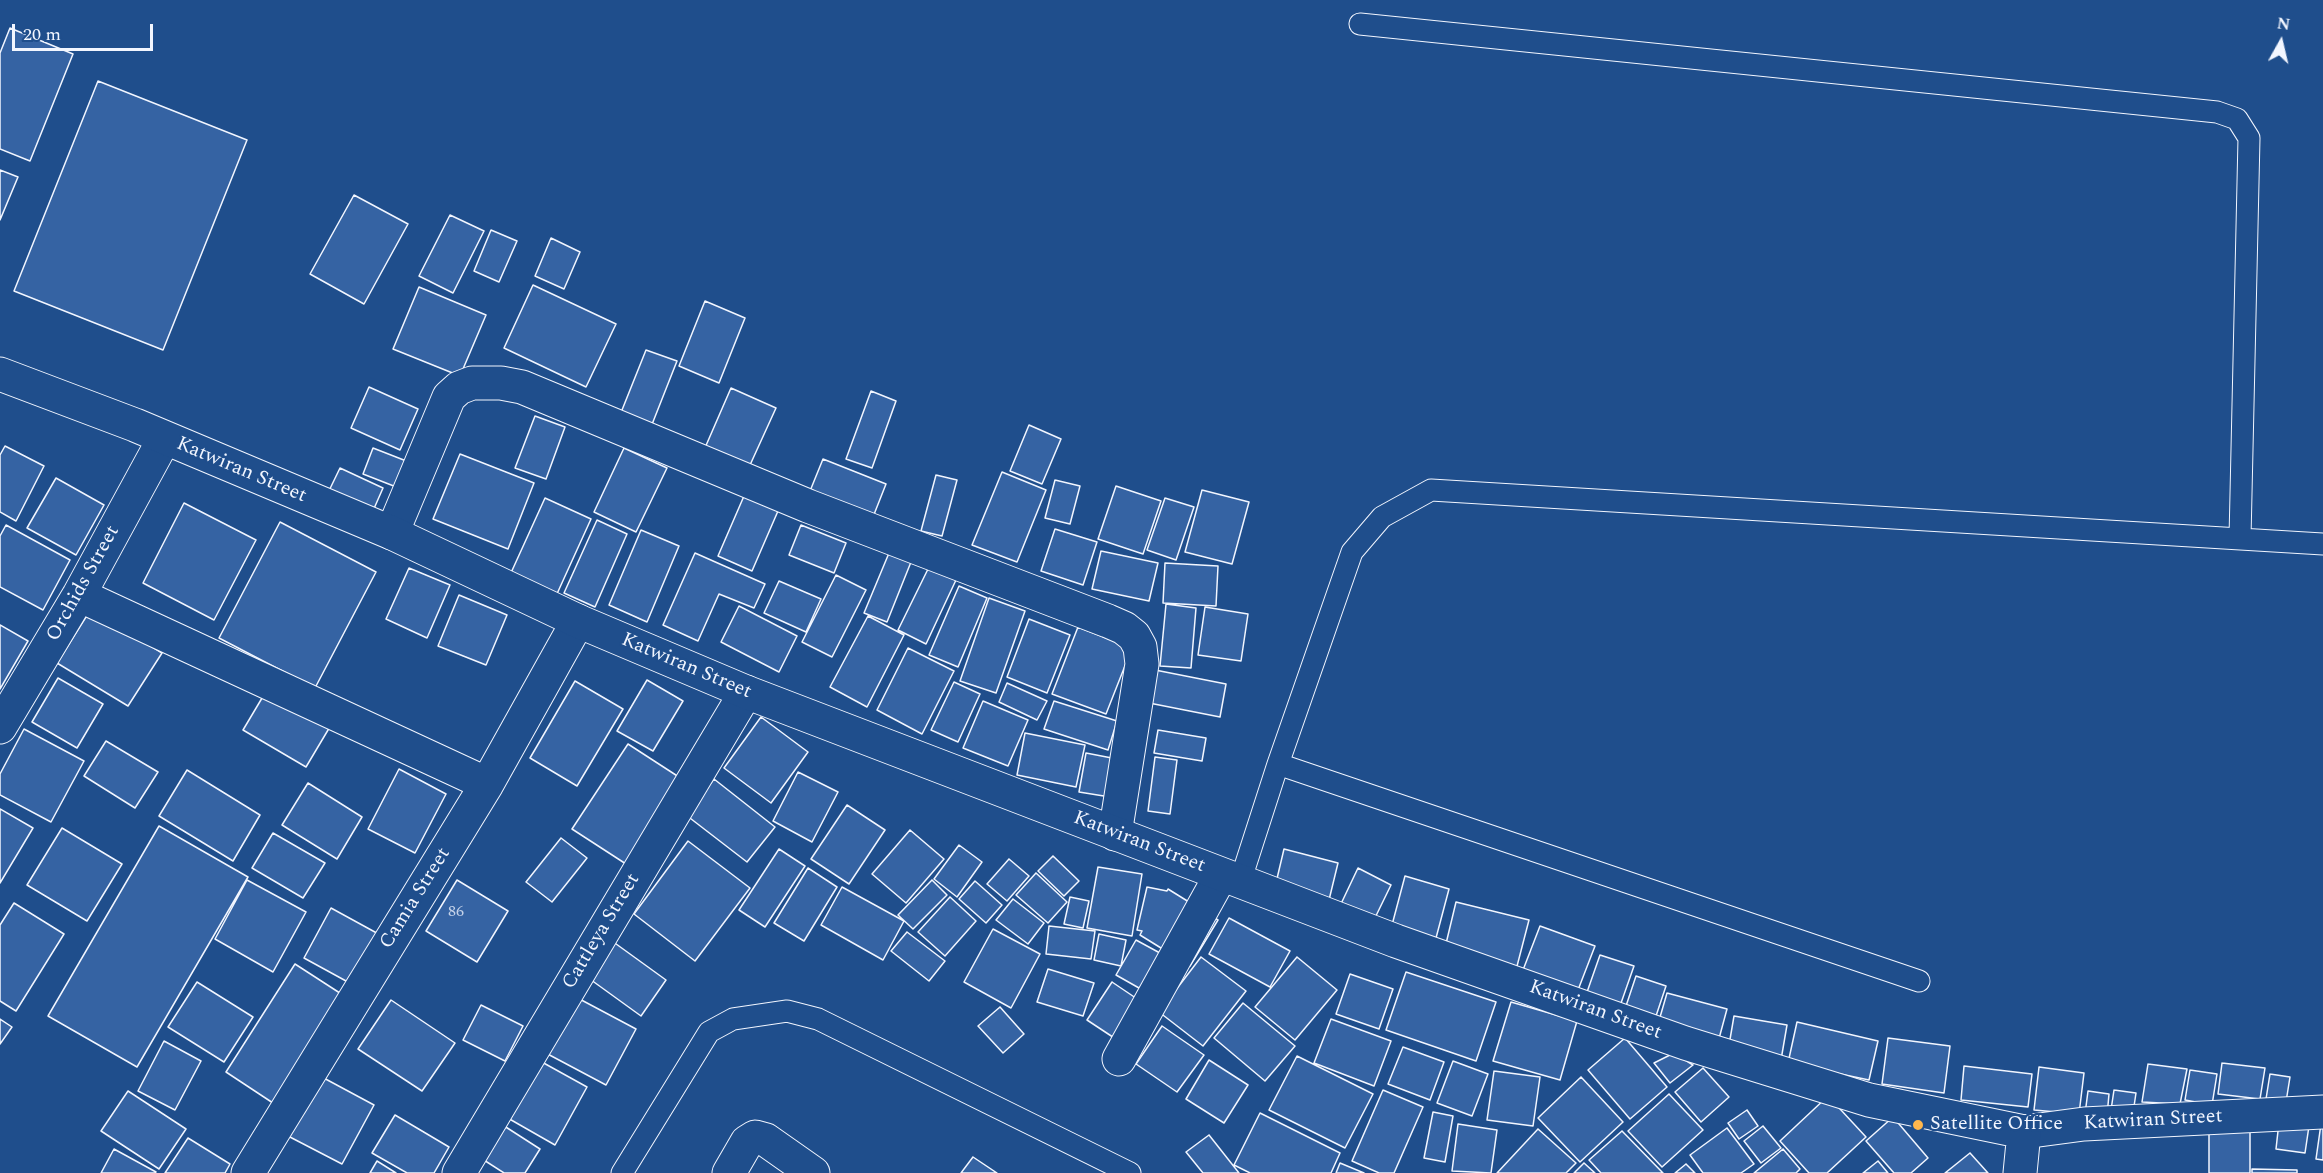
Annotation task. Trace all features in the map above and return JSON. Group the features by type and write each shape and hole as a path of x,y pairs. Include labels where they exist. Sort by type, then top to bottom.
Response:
{"street":[{"name":"Katwiran Street","path":"2,379 135,425 392,533 579,621 746,692 1396,941 1685,1043 1869,1100 2024,1132 2084,1124 2323,1112"},
{"path":"392,533 449,397 459,388 472,383 501,383 522,387 808,506 1108,621 1124,628 1134,636 1140,647 1142,664 1115,834"},
{"name":"Orchids Street","path":"0,727 79,595 164,439"},
{"path":"79,595 487,784"},
{"name":"Camia Street","path":"248,1173 487,784 579,621"},
{"name":"Cattleya Street","path":"459,1173 746,692"},
{"path":"1119,1059 1230,878"},
{"path":"2020,1173 2024,1132"},
{"path":"729,1173 747,1142 755,1137 766,1140 813,1173"}],"lane":[{"path":"1360,24 2217,112 2237,119 2249,138 2240,538"},
{"path":"1230,878 1278,764 1352,552 1382,516 1431,490 2323,544"},
{"path":"1278,764 1919,981"},
{"path":"622,1173 709,1032 733,1019 787,1011 818,1019 1130,1173"}],"building":[{"path":"10,28 73,54 30,161 0,149 0,53"},
{"path":"98,81 247,140 163,350 14,291"},
{"path":"0,170 18,177 0,220"},
{"path":"354,195 408,224 364,304 310,274"},
{"path":"450,215 484,231 453,293 419,276"},
{"path":"491,230 517,241 499,282 474,271"},
{"path":"551,238 580,252 564,289 535,276"},
{"path":"533,285 616,324 586,387 504,348"},
{"path":"419,287 486,315 460,376 393,349"},
{"path":"705,301 745,318 719,383 679,366"},
{"path":"646,350 677,361 649,432 618,420"},
{"path":"369,387 418,409 400,450 351,428"},
{"path":"731,388 776,408 745,476 701,457"},
{"path":"871,391 896,401 872,468 846,459"},
{"path":"535,416 565,427 546,479 515,468"},
{"path":"1029,425 1061,439 1042,484 1010,471"},
{"path":"5,446 44,466 16,521 0,512 0,455"},
{"path":"373,448 414,464 404,490 363,474"},
{"path":"624,448 667,468 636,532 594,512"},
{"path":"460,454 534,483 508,549 433,519"},
{"path":"823,459 886,484 873,517 810,491"},
{"path":"340,468 383,488 369,520 325,499"},
{"path":"1002,472 1046,490 1017,562 972,545"},
{"path":"936,475 957,480 942,536 921,531"},
{"path":"56,478 104,505 76,555 27,528"},
{"path":"1055,480 1080,486 1070,524 1045,518"},
{"path":"1116,486 1161,501 1143,554 1098,539"},
{"path":"1202,490 1249,502 1232,564 1185,552"},
{"path":"744,496 778,511 752,571 718,556"},
{"path":"545,498 591,519 556,596 510,575"},
{"path":"1165,498 1194,507 1176,560 1147,550"},
{"path":"184,503 256,540 214,620 143,583"},
{"path":"597,520 627,534 595,607 564,593"},
{"path":"280,522 376,572 315,688 219,638"},
{"path":"6,525 70,560 43,610 0,587 0,536"},
{"path":"801,525 846,543 834,573 789,555"},
{"path":"1055,529 1097,542 1083,585 1041,571"},
{"path":"641,530 679,546 647,622 609,605"},
{"path":"1101,551 1158,563 1149,601 1092,589"},
{"path":"695,553 765,584 754,608 719,594 698,641 663,625"},
{"path":"889,553 911,562 887,622 864,613"},
{"path":"1165,563 1218,566 1216,606 1163,603"},
{"path":"929,567 956,580 926,644 898,630"},
{"path":"409,568 450,585 427,638 386,619"},
{"path":"836,575 866,590 832,657 802,642"},
{"path":"779,581 821,599 806,632 764,613"},
{"path":"959,586 987,598 958,667 929,655"},
{"path":"459,595 507,615 486,665 438,646"},
{"path":"989,598 1025,611 996,693 960,681"},
{"path":"1166,604 1196,608 1191,668 1160,666"},
{"path":"739,606 797,636 779,672 721,642"},
{"path":"1205,607 1248,614 1241,661 1198,655"},
{"path":"91,609 162,653 128,706 57,663"},
{"path":"868,616 904,635 867,707 830,687"},
{"path":"1029,619 1070,635 1047,693 1007,677"},
{"path":"0,625 28,641 0,689"},
{"path":"1078,627 1132,648 1106,714 1052,694"},
{"path":"908,648 954,671 922,734 877,710"},
{"path":"1150,669 1226,684 1220,717 1144,702"},
{"path":"58,678 103,704 77,748 32,722"},
{"path":"647,680 683,701 653,751 617,731"},
{"path":"575,681 623,709 577,786 530,758"},
{"path":"954,682 980,694 958,742 931,730"},
{"path":"1007,683 1047,701 1037,720 999,702"},
{"path":"268,688 331,725 306,767 243,730"},
{"path":"983,701 1028,720 1008,766 963,748"},
{"path":"1054,701 1117,721 1108,750 1044,729"},
{"path":"761,717 808,752 771,803 724,768"},
{"path":"24,729 84,761 51,822 0,795 0,774"},
{"path":"1158,730 1206,738 1202,761 1154,753"},
{"path":"1025,733 1085,745 1076,787 1017,775"},
{"path":"106,741 158,772 135,808 84,776"},
{"path":"628,744 682,779 626,864 572,829"},
{"path":"1086,753 1117,759 1110,797 1079,792"},
{"path":"1155,757 1177,760 1170,814 1148,811"},
{"path":"399,769 446,794 415,853 368,829"},
{"path":"187,770 260,815 233,861 159,816"},
{"path":"798,772 838,792 812,842 773,821"},
{"path":"714,779 775,827 747,862 686,815"},
{"path":"308,783 362,817 337,859 282,825"},
{"path":"847,805 885,830 849,884 811,859"},
{"path":"0,809 33,828 0,883"},
{"path":"159,826 248,877 137,1067 48,1016"},
{"path":"62,828 122,864 87,921 27,885"},
{"path":"910,830 944,859 906,903 872,874"},
{"path":"273,833 325,863 303,898 252,868"},
{"path":"561,838 587,858 552,902 526,882"},
{"path":"688,841 750,888 695,961 634,914"},
{"path":"959,845 982,862 957,897 934,879"},
{"path":"779,849 805,866 765,927 739,910"},
{"path":"1284,849 1338,863 1329,900 1275,887"},
{"path":"1053,856 1079,881 1064,896 1038,871"},
{"path":"1009,859 1029,876 1007,901 987,884"},
{"path":"1098,867 1142,874 1132,936 1087,928"},
{"path":"808,868 837,887 804,941 774,923"},
{"path":"1358,868 1391,885 1372,924 1339,908"},
{"path":"1036,873 1067,902 1048,923 1016,895"},
{"path":"1405,876 1449,889 1436,938 1392,925"},
{"path":"247,880 306,912 273,972 215,939"},
{"path":"457,880 508,911 477,962 426,931"},
{"path":"932,880 947,895 913,929 898,915"},
{"path":"975,881 1002,905 986,923 959,899"},
{"path":"842,887 904,921 883,960 821,925"},
{"path":"1147,887 1167,891 1168,889 1218,920 1190,966 1140,935 1142,931 1137,930"},
{"path":"950,897 976,921 945,956 918,932"},
{"path":"1070,897 1089,901 1083,928 1064,924"},
{"path":"1013,899 1044,923 1028,944 996,920"},
{"path":"1456,902 1529,920 1516,970 1444,952"},
{"path":"14,903 64,934 16,1011 0,1001 0,925"},
{"path":"331,908 384,937 357,987 304,958"},
{"path":"1229,918 1290,951 1270,987 1209,954"},
{"path":"1049,926 1095,931 1091,959 1046,954"},
{"path":"1540,926 1595,946 1578,990 1523,970"},
{"path":"993,929 1040,954 1011,1008 964,982"},
{"path":"907,932 945,961 929,981 891,951"},
{"path":"1099,934 1126,940 1121,966 1094,960"},
{"path":"1136,940 1182,965 1162,1001 1116,975"},
{"path":"612,941 666,980 641,1016 587,977"},
{"path":"1600,955 1634,966 1620,1006 1586,995"},
{"path":"1201,957 1246,991 1203,1046 1159,1012"},
{"path":"1297,957 1337,990 1295,1040 1255,1007"},
{"path":"295,964 346,997 276,1105 226,1072"},
{"path":"1048,969 1094,983 1083,1016 1037,1002"},
{"path":"1406,972 1496,1002 1476,1061 1386,1030"},
{"path":"1350,974 1393,989 1379,1029 1336,1014"},
{"path":"1636,976 1666,986 1655,1019 1625,1009"},
{"path":"197,982 253,1017 224,1062 168,1027"},
{"path":"1112,982 1161,1015 1137,1053 1087,1020"},
{"path":"1667,993 1727,1009 1717,1046 1656,1031"},
{"path":"572,995 636,1029 606,1085 542,1051"},
{"path":"391,1000 455,1043 422,1091 358,1049"},
{"path":"1511,1002 1577,1021 1560,1080 1493,1061"},
{"path":"1243,1003 1295,1046 1265,1081 1214,1038"},
{"path":"481,1005 523,1026 505,1061 463,1040"},
{"path":"1000,1007 1024,1034 1003,1053 978,1026"},
{"path":"1734,1016 1787,1025 1781,1060 1728,1051"},
{"path":"0,1019 12,1027 0,1044"},
{"path":"1331,1019 1391,1041 1374,1086 1314,1063"},
{"path":"1797,1022 1878,1041 1869,1080 1788,1063"},
{"path":"1162,1026 1204,1055 1177,1092 1136,1064"},
{"path":"1625,1038 1667,1087 1630,1119 1588,1070"},
{"path":"1888,1038 1950,1046 1944,1093 1882,1084"},
{"path":"164,1041 201,1061 175,1110 138,1091"},
{"path":"1403,1047 1444,1062 1430,1100 1388,1084"},
{"path":"1674,1053 1693,1065 1670,1083 1654,1063"},
{"path":"531,1056 587,1087 555,1145 499,1113"},
{"path":"1297,1056 1373,1094 1345,1148 1269,1110"},
{"path":"1209,1060 1248,1085 1224,1123 1186,1099"},
{"path":"1453,1061 1488,1074 1472,1116 1437,1103"},
{"path":"2222,1063 2265,1068 2260,1099 2218,1094"},
{"path":"2148,1064 2187,1069 2180,1104 2142,1102"},
{"path":"1964,1066 2032,1074 2028,1107 1961,1100"},
{"path":"2039,1067 2084,1073 2079,1114 2034,1110"},
{"path":"1703,1068 1729,1097 1701,1122 1675,1092"},
{"path":"2190,1070 2217,1074 2212,1105 2185,1100"},
{"path":"1494,1071 1540,1077 1533,1126 1487,1120"},
{"path":"2270,1074 2290,1077 2286,1102 2266,1099"},
{"path":"320,1076 374,1105 342,1164 288,1136"},
{"path":"1581,1077 1623,1122 1580,1162 1538,1118"},
{"path":"1383,1090 1423,1107 1394,1173 1379,1173 1352,1161"},
{"path":"2114,1090 2136,1093 2133,1113 2111,1110"},
{"path":"128,1091 186,1129 159,1169 101,1131"},
{"path":"2088,1091 2109,1094 2107,1116 2085,1114"},
{"path":"1669,1094 1703,1130 1662,1167 1628,1131"},
{"path":"1828,1096 1866,1137 1827,1173 1809,1173 1780,1141"},
{"path":"1747,1110 1758,1126 1739,1139 1728,1123"},
{"path":"1433,1112 1453,1116 1445,1162 1424,1158"},
{"path":"1260,1113 1340,1153 1331,1173 1250,1173 1234,1165"},
{"path":"395,1115 449,1147 434,1173 407,1173 372,1153"},
{"path":"1893,1117 1928,1158 1911,1173 1894,1173 1866,1141"},
{"path":"498,1122 540,1149 525,1173 504,1173 476,1155"},
{"path":"2279,1122 2309,1126 2305,1153 2276,1149"},
{"path":"1458,1124 1497,1130 1491,1173 1452,1171"},
{"path":"2321,1124 2323,1125 2323,1160 2316,1159"},
{"path":"1763,1126 1781,1148 1761,1163 1744,1141"},
{"path":"1727,1128 1754,1164 1741,1173 1703,1173 1690,1155"},
{"path":"1538,1129 1576,1163 1566,1173 1497,1173"},
{"path":"1622,1131 1663,1173 1601,1173 1589,1160"},
{"path":"2209,1131 2250,1131 2250,1173 2209,1173"},
{"path":"1209,1135 1239,1173 1203,1173 1186,1152"},
{"path":"188,1138 230,1164 225,1173 165,1173"},
{"path":"114,1149 156,1172 101,1173"},
{"path":"1783,1149 1800,1169 1796,1173 1754,1173"},
{"path":"1970,1153 1988,1173 1945,1173"},
{"path":"973,1157 997,1173 961,1173"},
{"path":"377,1161 396,1173 370,1173"},
{"path":"1878,1161 1888,1173 1863,1173"},
{"path":"1340,1163 1364,1173 1336,1173"},
{"path":"1584,1163 1595,1173 1574,1173"},
{"path":"1686,1164 1695,1173 1675,1173"},
{"path":"2252,1169 2297,1170 2297,1173 2252,1173"}],"place":[{"name":"Satellite Office","path":"1918,1125"}]}
